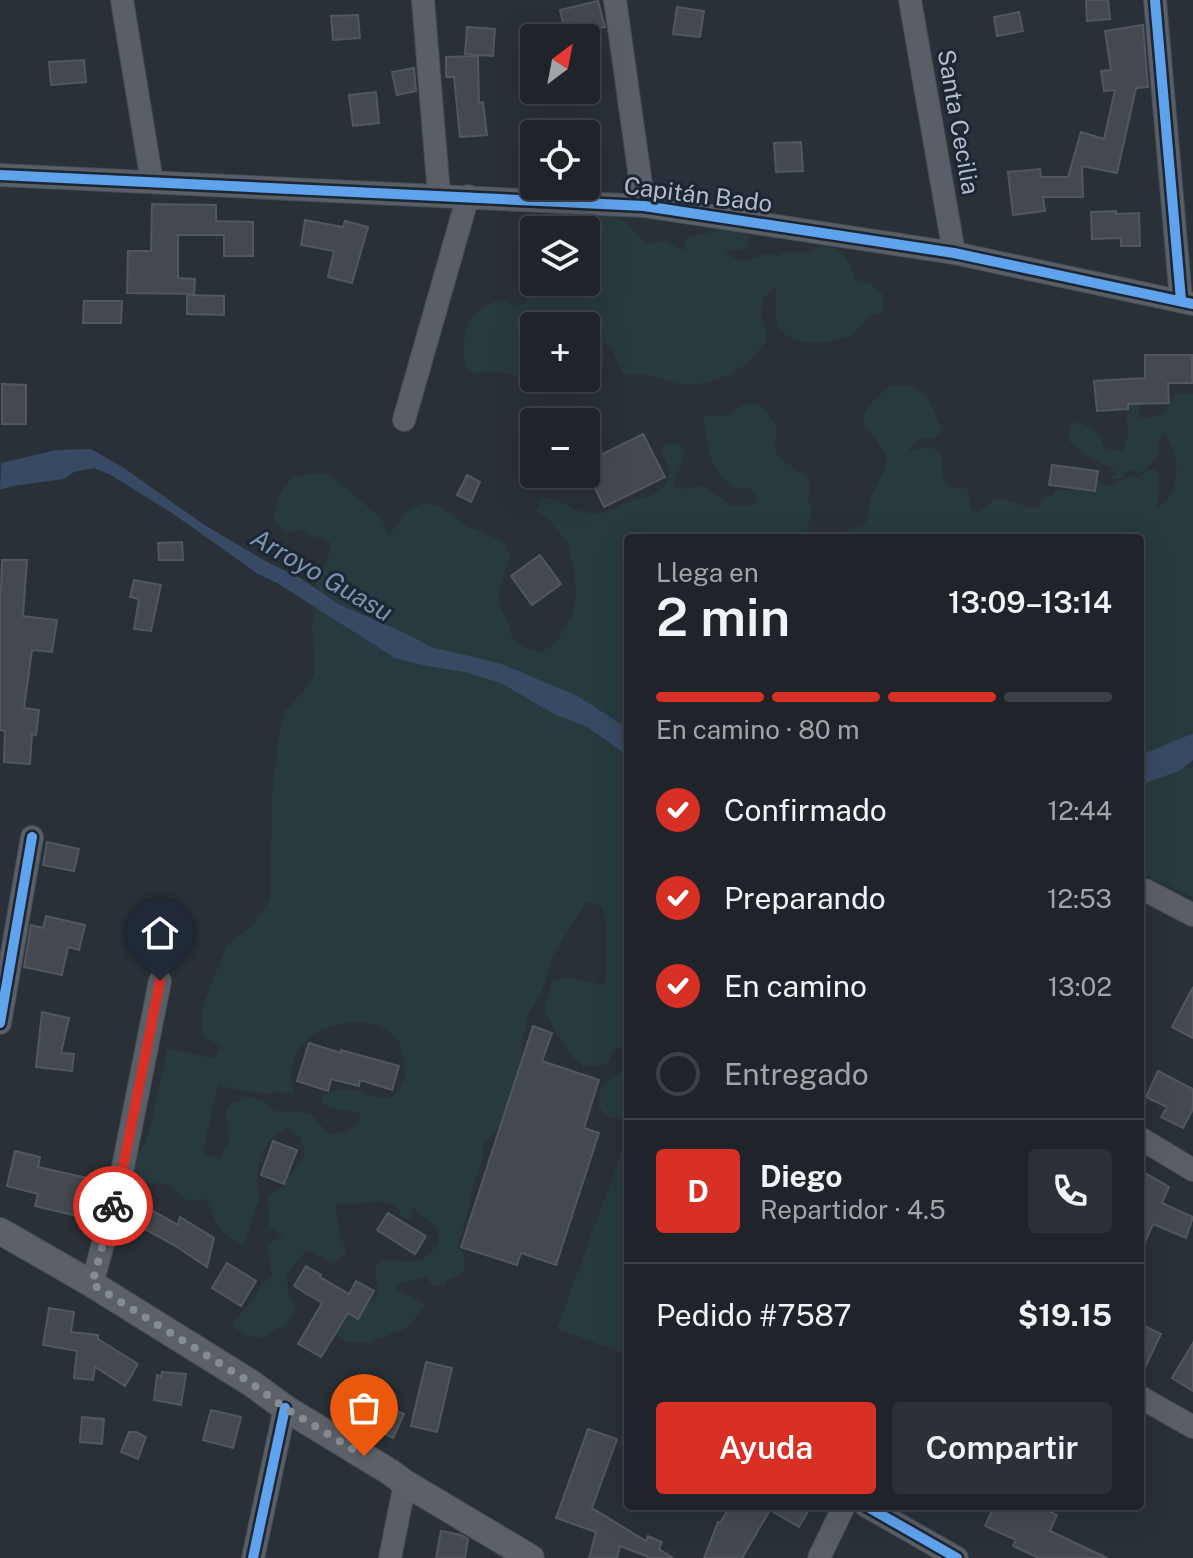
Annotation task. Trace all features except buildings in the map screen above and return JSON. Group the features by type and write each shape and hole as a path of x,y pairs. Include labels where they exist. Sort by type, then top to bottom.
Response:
{"main road":[{"path":"0,1231 92,1284 405,1483 531,1558"}],"street":[{"path":"122,0 152,182"},
{"path":"423,0 439,195"},
{"path":"615,0 644,206"},
{"name":"Santa Cecilia","path":"910,0 954,253"},
{"path":"1155,0 1187,302"},
{"name":"Capitán Bado","path":"0,175 644,206 954,253 1187,302"},
{"path":"404,420 468,196"},
{"path":"0,1023 32,837"},
{"path":"1144,890 1193,915"},
{"path":"92,1284 120,1182 160,981"},
{"path":"1144,1140 1193,1170"},
{"path":"1144,1399 1193,1427"},
{"path":"253,1558 285,1408"},
{"path":"390,1558 405,1483"},
{"path":"819,1558 842,1510"},
{"path":"873,1510 957,1558"}],"green space":[{"path":"576,213 616,214 649,244 664,241 686,250 687,237 726,226 735,227 748,236 747,247 725,252 740,261 765,253 778,256 784,251 808,253 822,245 836,249 850,265 854,279 871,284 883,295 883,312 867,317 848,336 816,342 795,339 786,335 777,324 775,287 764,297 761,314 766,340 757,353 731,374 707,383 682,385 642,373 625,375 611,347 604,343 600,371 600,312 520,312 520,378 496,372 472,373 466,368 466,330 476,312 499,300 516,305 525,303 528,296 600,296 600,216 575,216"},
{"path":"892,385 913,388 926,396 942,430 936,438 920,438 908,451 926,448 940,453 946,484 953,489 961,487 968,490 970,507 975,514 990,505 994,498 1037,508 1047,495 1051,497 1056,490 1077,490 1096,481 1108,486 1153,470 1156,470 1159,480 1157,508 1171,493 1177,473 1174,452 1164,433 1159,439 1159,450 1152,463 1139,473 1130,469 1119,479 1108,478 1116,475 1112,468 1090,458 1069,441 1070,425 1078,422 1093,430 1106,451 1123,450 1128,435 1126,410 1133,395 1141,392 1139,417 1147,418 1163,414 1176,393 1193,394 1193,738 1176,764 1193,766 1193,897 1146,875 1144,865 1144,534 819,534 822,531 839,533 867,522 871,497 886,467 887,458 863,424 873,402"},
{"path":"753,403 761,406 777,426 777,455 795,471 807,476 810,488 807,499 812,511 806,534 624,534 624,1046 615,1049 607,1063 581,1064 566,1048 544,1011 553,980 570,978 604,985 605,918 602,906 587,901 552,957 543,989 527,1016 521,1049 522,1066 514,1099 499,1127 483,1142 482,1160 458,1247 464,1252 465,1269 447,1280 445,1286 432,1285 427,1277 399,1284 395,1289 426,1304 407,1328 368,1343 345,1341 333,1331 337,1304 357,1313 378,1293 375,1269 379,1262 418,1260 431,1253 439,1242 437,1227 413,1206 409,1219 401,1215 396,1206 382,1201 336,1203 338,1228 347,1252 335,1263 306,1250 287,1275 288,1292 295,1308 288,1323 259,1339 244,1334 231,1325 272,1275 267,1243 283,1238 272,1228 258,1238 269,1225 268,1195 282,1187 305,1155 301,1138 288,1128 264,1149 257,1178 260,1200 244,1245 223,1232 206,1199 186,1199 171,1185 139,1181 132,1176 132,1171 136,1154 146,1145 168,1048 215,1059 218,1049 228,1050 203,1037 203,1005 227,945 252,926 270,899 272,797 280,727 285,711 308,686 315,671 312,596 331,543 300,530 284,533 274,520 282,491 293,476 328,473 381,518 389,536 407,510 424,503 442,508 469,527 504,542 510,559 499,590 500,606 512,638 526,649 541,652 555,644 573,615 576,598 574,567 567,542 548,518 535,511 542,497 596,513 652,495 665,486 669,477 661,454 663,446 672,443 680,445 685,453 673,486 680,489 705,486 732,506 751,506 757,501 755,493 727,482 714,464 709,450 704,416 730,415 743,405","holes":["361,1021 381,1027 397,1038 400,1044 405,1076 399,1089 389,1098 349,1089 339,1090 326,1094 321,1101 335,1109 359,1113 360,1121 353,1127 328,1134 312,1114 278,1112 264,1102 248,1097 230,1104 226,1110 229,1143 220,1157 202,1155 218,1084 246,1091 295,1096 291,1071 293,1060 304,1042 323,1029 336,1025"]},
{"path":"624,1070 624,1119 607,1117 599,1105 600,1092 612,1078"},
{"path":"623,1148 624,1354 557,1329"}],"water":[{"path":"91,449 124,468 203,524 299,577 338,604 431,647 499,663 578,696 624,726 624,753 587,727 554,714 501,683 395,658 258,574 172,513 109,474 94,468 74,472 64,479 0,490 1,463 56,450"},
{"path":"1193,734 1193,760 1179,771 1144,784 1144,753"}],"cycle path":[{"path":"1155,0 1181,300"},
{"path":"0,175 644,206 954,253 1193,304"},
{"path":"0,1023 32,837"},
{"path":"253,1558 285,1408"},
{"path":"873,1510 957,1558"}],"way so far":[{"path":"113,1206 92,1284 364,1456"}],"route":[{"path":"113,1206 160,981"}],"water label":[{"name":"Arroyo Guasu","path":"322,575"}]}
